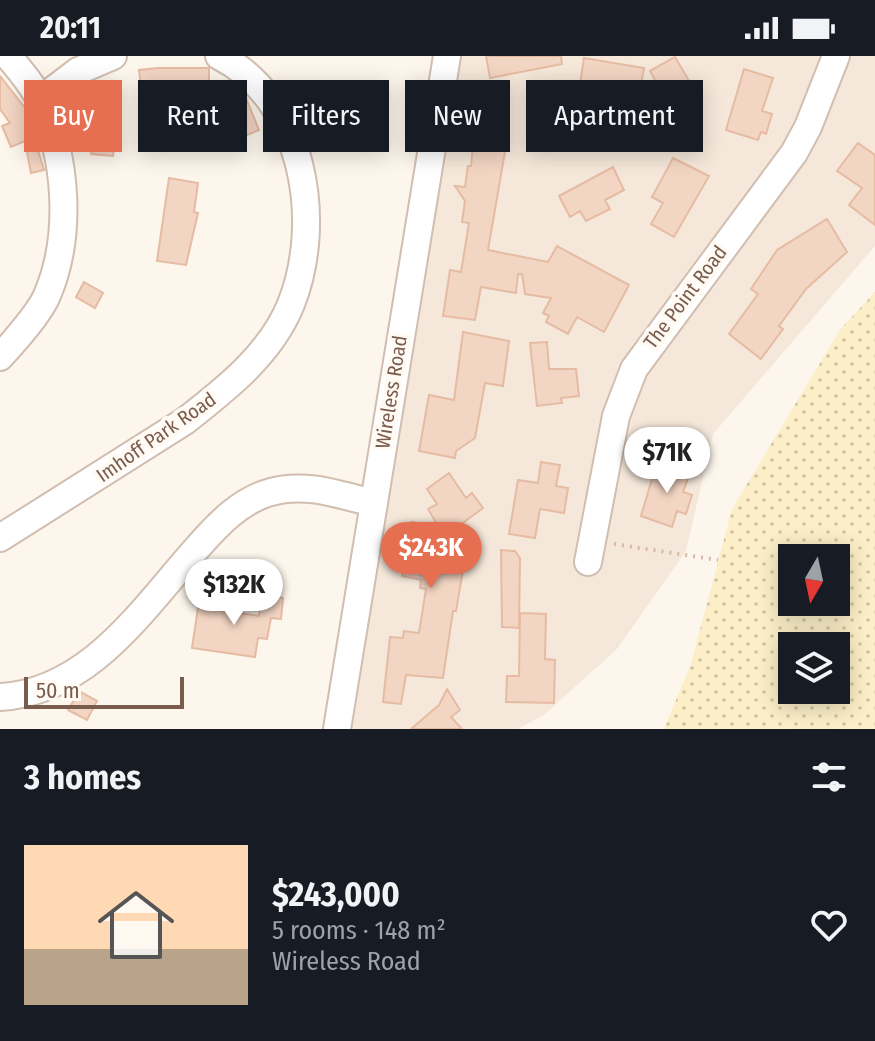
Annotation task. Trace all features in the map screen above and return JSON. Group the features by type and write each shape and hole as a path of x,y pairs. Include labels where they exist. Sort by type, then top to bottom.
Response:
{"street":[{"path":"8,56 25,80"},
{"path":"66,80 78,71 113,56"},
{"name":"Imhoff Park Road","path":"0,538 174,429 211,401 241,375 269,342 290,305 306,229 304,190 296,155 266,91 247,72 219,56"},
{"name":"Wireless Road","path":"337,729 447,56"},
{"name":"The Point Road","path":"590,551 616,416 634,369 794,153 808,127 836,56"},
{"path":"0,357 48,296 60,256 62,186 53,152"},
{"path":"0,697 24,696 51,688 82,670 107,648 208,536 243,504 271,492 297,488 319,489 373,503"}],"path":[{"path":"590,551 718,560"}],"shaded area":[{"path":"447,56 875,56 875,246 713,434 686,551 617,649 544,715 518,729 337,729 431,152 510,152 510,80 443,80"}],"sand":[{"path":"875,292 875,729 664,729 691,664 732,509 840,330"}],"building":[{"path":"486,56 561,56 562,64 490,78"},
{"path":"675,57 688,80 655,80 650,71"},
{"path":"584,58 644,68 642,80 581,80"},
{"path":"209,68 209,80 140,80 139,70"},
{"path":"744,69 773,78 762,111 772,114 766,134 761,132 758,140 726,130"},
{"path":"0,76 24,107 24,141 11,147 2,126 10,123 0,109"},
{"path":"247,100 259,130 247,135"},
{"path":"858,143 875,155 875,225 849,205 862,188 837,171"},
{"path":"27,152 38,152 44,170 31,173"},
{"path":"91,152 113,152 113,156"},
{"path":"472,152 505,152 488,250 548,262 557,246 629,285 604,332 577,317 568,334 546,322 549,316 543,313 551,298 525,294 522,274 518,274 516,293 481,287 475,320 443,316 450,270 461,272 469,223 462,222 465,201 455,186 465,187 468,166 471,166"},
{"path":"673,158 709,176 674,237 651,224 663,203 652,197"},
{"path":"613,167 624,190 605,200 610,209 586,221 580,211 570,217 559,196"},
{"path":"169,178 198,183 194,212 198,213 186,265 157,261"},
{"path":"827,219 847,252 806,289 779,326 783,329 761,359 729,334 758,294 751,289 777,250"},
{"path":"84,282 103,293 95,308 76,297"},
{"path":"463,332 509,341 503,386 485,383 475,438 456,451 455,458 419,451 429,395 454,400"},
{"path":"547,342 549,369 576,369 579,396 561,398 562,403 537,406 530,343"},
{"path":"652,429 677,438 669,460 644,452"},
{"path":"541,462 560,465 556,486 568,488 564,513 540,509 535,538 509,534 518,480 538,483"},
{"path":"657,462 690,473 683,492 692,495 686,514 677,511 672,527 641,516"},
{"path":"449,473 466,498 472,493 483,508 452,531 447,561 464,564 443,678 406,675 401,704 383,702 390,637 403,638 404,631 419,633 426,589 420,588 421,580 402,576 411,522 438,526 428,509 437,504 427,489"},
{"path":"501,550 515,551 520,558 519,628 502,627"},
{"path":"261,596 283,598 281,619 271,618 267,639 258,638 255,657 192,648 199,601 221,604 220,610 259,616"},
{"path":"520,613 546,614 545,659 555,660 554,703 506,702 507,676 519,676"},
{"path":"447,689 460,710 451,717 462,729 411,729 439,705"},
{"path":"79,691 97,701 87,720 68,710"}]}
